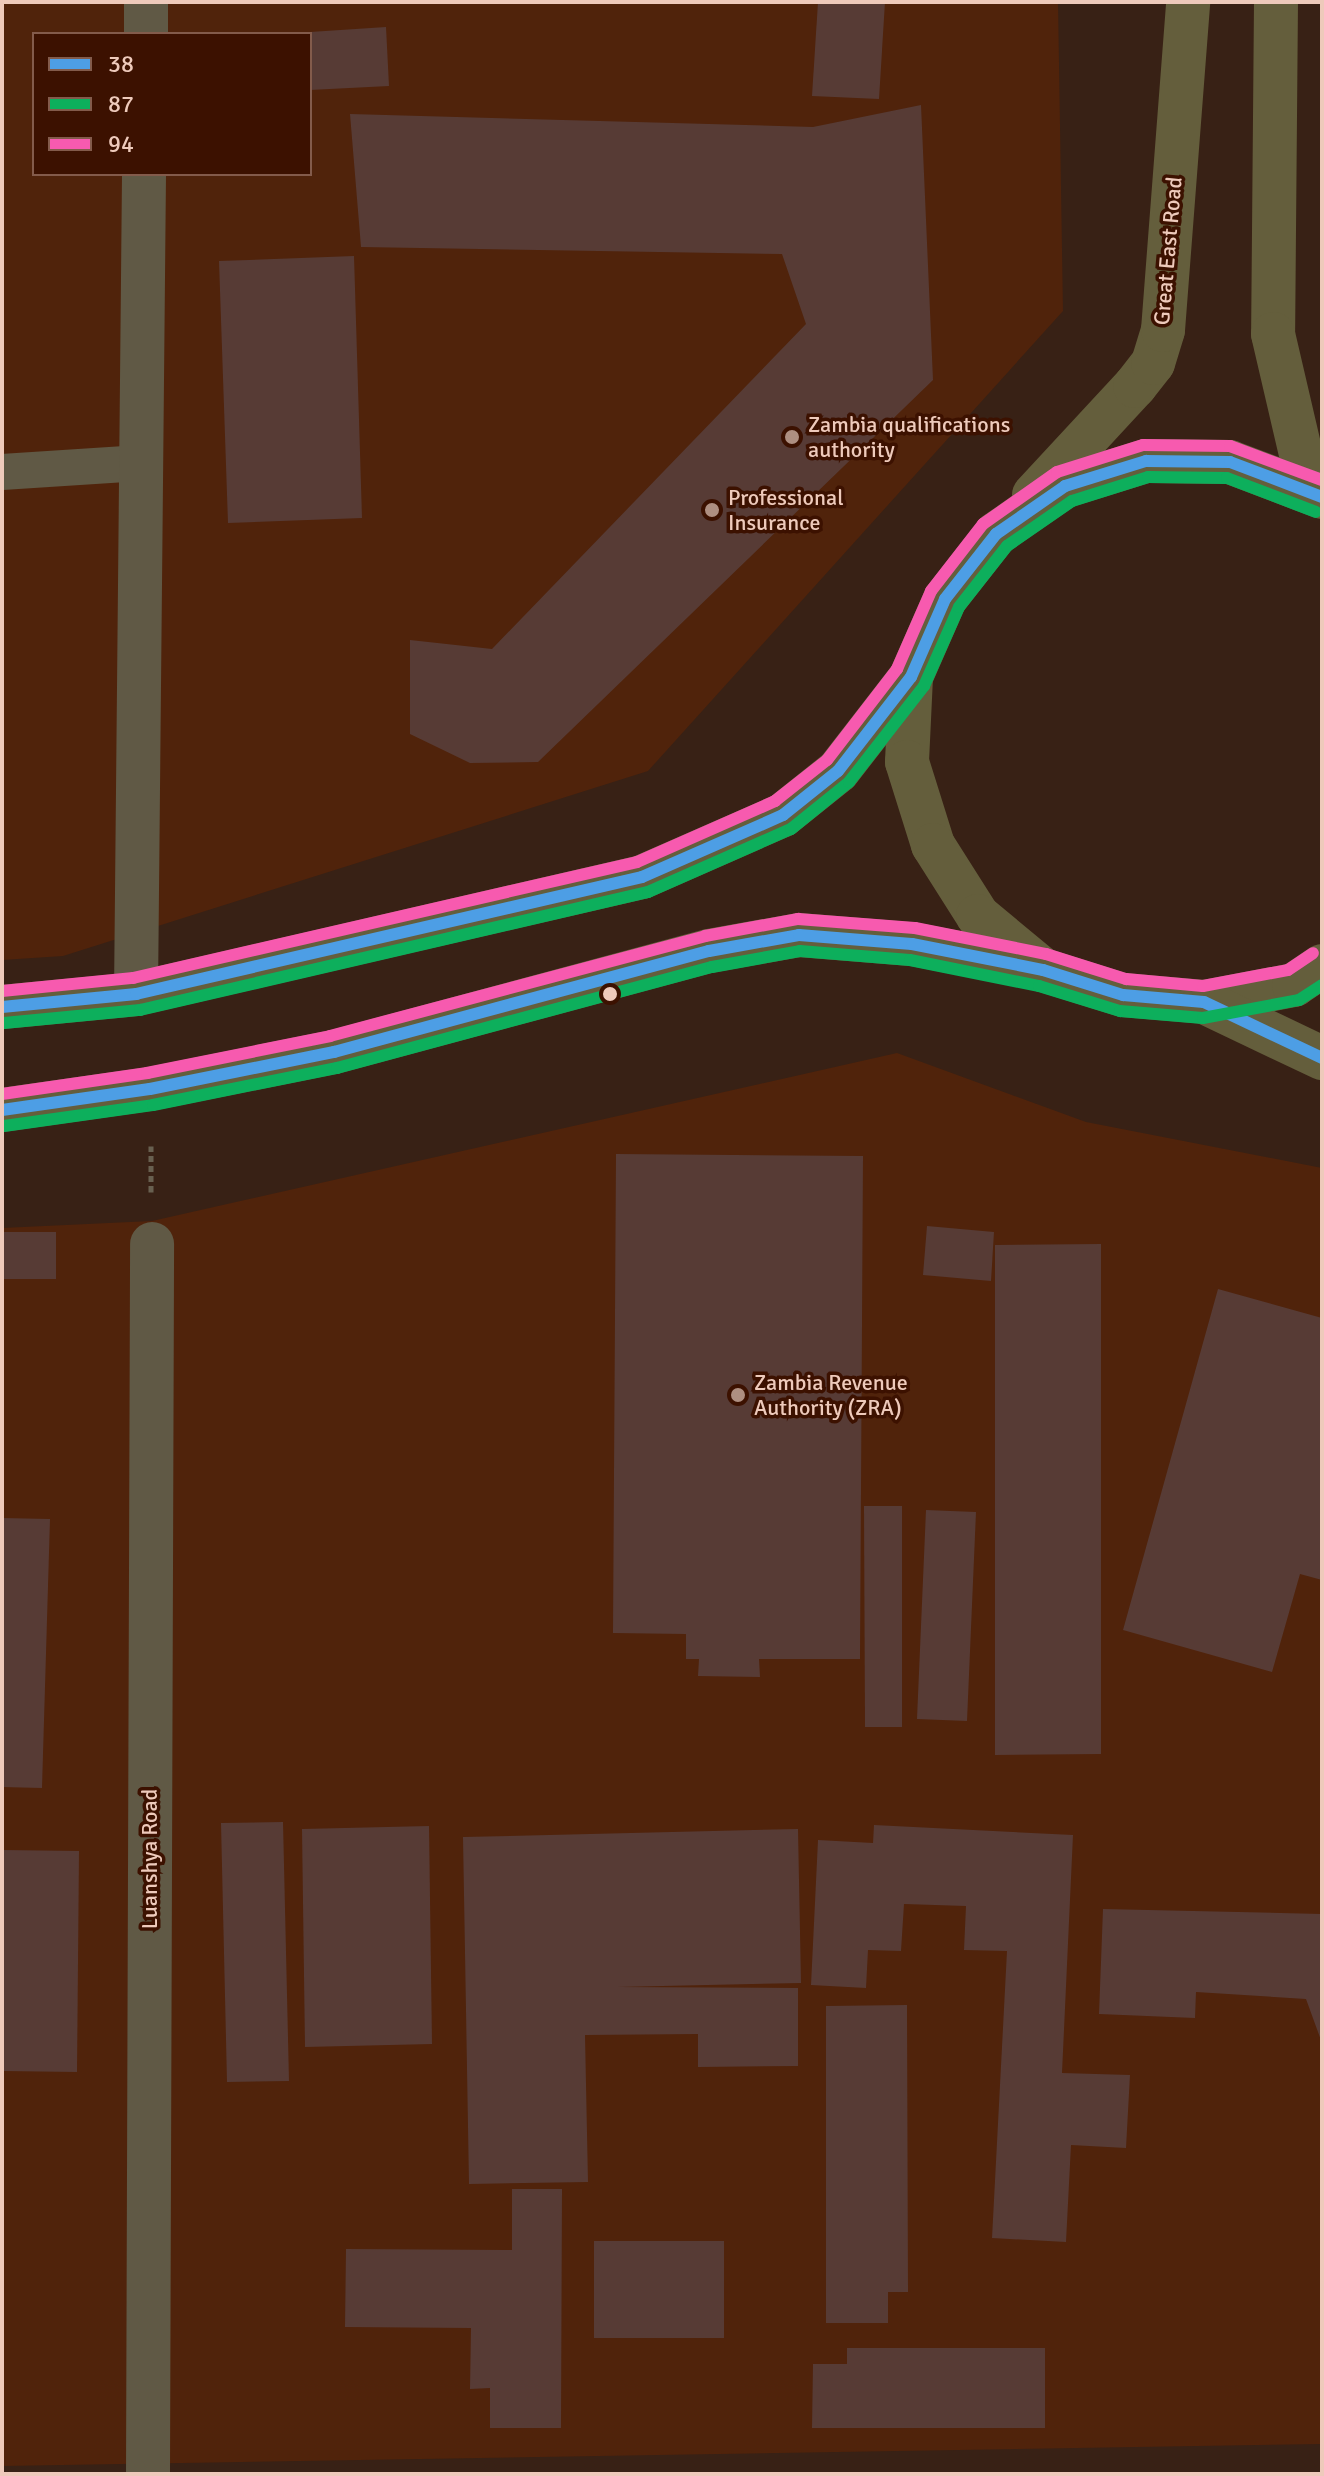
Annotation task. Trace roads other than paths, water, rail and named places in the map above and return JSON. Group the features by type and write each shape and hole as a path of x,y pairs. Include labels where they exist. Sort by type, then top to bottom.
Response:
{"main road":[{"name":"Great East Road","path":"996,534 1153,363 1163,330 1188,2"},
{"path":"1276,2 1273,334 1316,493"},
{"path":"2,1007 136,994 642,877 783,815 838,771 911,677 945,599 996,534 1065,486 1146,461 1230,462 1316,493"},
{"path":"911,677 907,762 933,845 978,916 1043,970"},
{"path":"2,1110 150,1089 334,1052 709,951 799,935 912,944 1043,970 1123,995 1204,1002 1294,985 1322,966"},
{"path":"1204,1002 1322,1058"}],"street":[{"path":"146,2 146,32"},
{"path":"136,994 144,176"},
{"name":"Luanshya Road","path":"148,2474 152,1244"}],"lane":[{"path":"2,472 141,463"}],"place":[{"name":"Zambia qualifications authority","path":"792,437"},
{"name":"Professional Insurance","path":"712,510"},
{"name":"Zambia Revenue Authority (ZRA)","path":"738,1395"}]}
